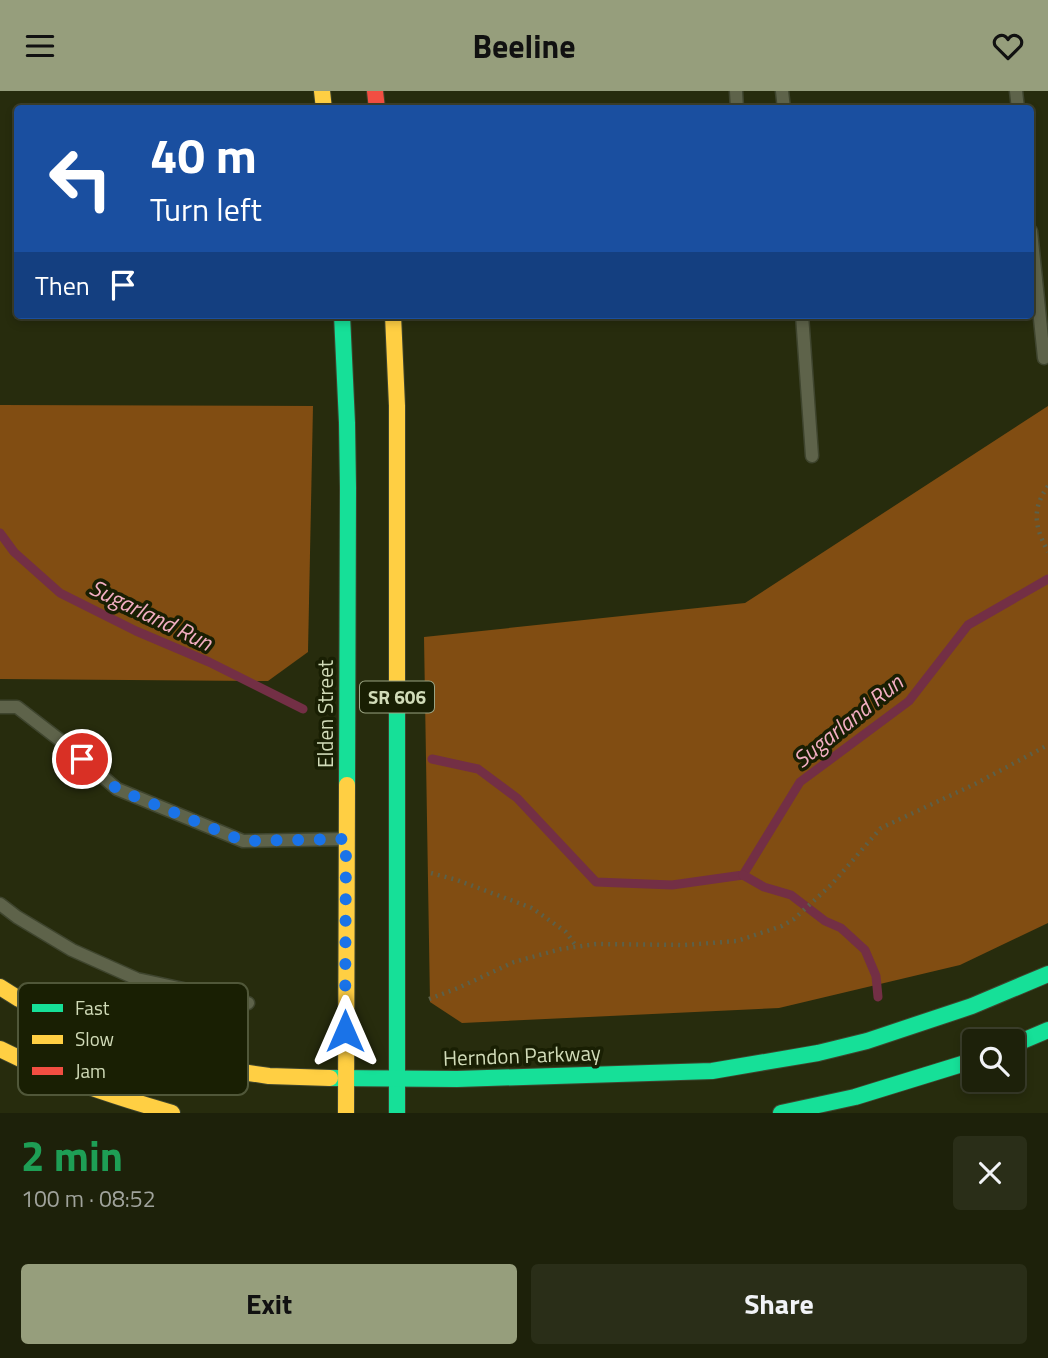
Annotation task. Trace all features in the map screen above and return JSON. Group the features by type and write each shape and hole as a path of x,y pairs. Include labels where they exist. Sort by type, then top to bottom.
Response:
{"main road":[{"name":"Elden Street","path":"342,319 348,488 346,1113"},
{"name":"SR 606","path":"393,319 397,406 397,1113"},
{"name":"Herndon Parkway","path":"248,1073 347,1079 457,1079 712,1071 818,1053 867,1041 972,1006 1048,974"},
{"name":"Herndon Parkway","path":"0,987 18,998"},
{"path":"1025,1040 1048,1030"},
{"path":"0,1049 18,1058"},
{"path":"780,1113 834,1102 962,1064"},
{"path":"114,1095 172,1113"}],"lane":[{"path":"1034,260 1044,358"},
{"path":"802,319 812,456"},
{"path":"0,707 18,707 117,789 243,841 346,839"},
{"path":"0,904 72,950 137,979 156,983"}],"path":[{"path":"1048,486 1037,510 1040,536 1048,552"},
{"path":"419,1004 514,962 561,949 596,944 685,945 737,941 782,926 794,919 831,885 881,828 975,784 1048,745"},
{"path":"420,869 532,908 566,932 577,947"}],"shaded area":[{"path":"0,405 313,406 308,652 268,681 0,679"},
{"path":"1048,406 1048,923 960,965 779,1008 462,1023 430,1002 424,637 745,603"}],"waterway":[{"name":"Sugarland Run","path":"0,533 14,552 60,593 303,709"},
{"name":"Sugarland Run","path":"432,759 478,769 517,798 596,882 672,885 743,875 800,782 909,701 968,625 1048,579"},
{"path":"743,875 764,887 791,895 825,921 841,928 865,950 876,976 878,997"}],"traffic: fast":[{"path":"342,319 348,488 347,785"},
{"path":"397,690 397,1113"},
{"path":"330,1078 457,1079 712,1071 818,1053 867,1041 972,1006 1048,974"},
{"path":"1025,1040 1048,1030"},
{"path":"781,1113 855,1097 962,1064"}],"traffic: slow":[{"path":"322,91 324,105"},
{"path":"393,319 397,406 397,690"},
{"path":"346,1113 347,785"},
{"path":"0,987 18,998"},
{"path":"0,1049 18,1057"},
{"path":"248,1073 330,1078"},
{"path":"113,1095 172,1113"}],"traffic: jam":[{"path":"375,91 377,105"}],"route":[{"path":"82,759 117,789 243,841 346,839 345,1031"}]}
